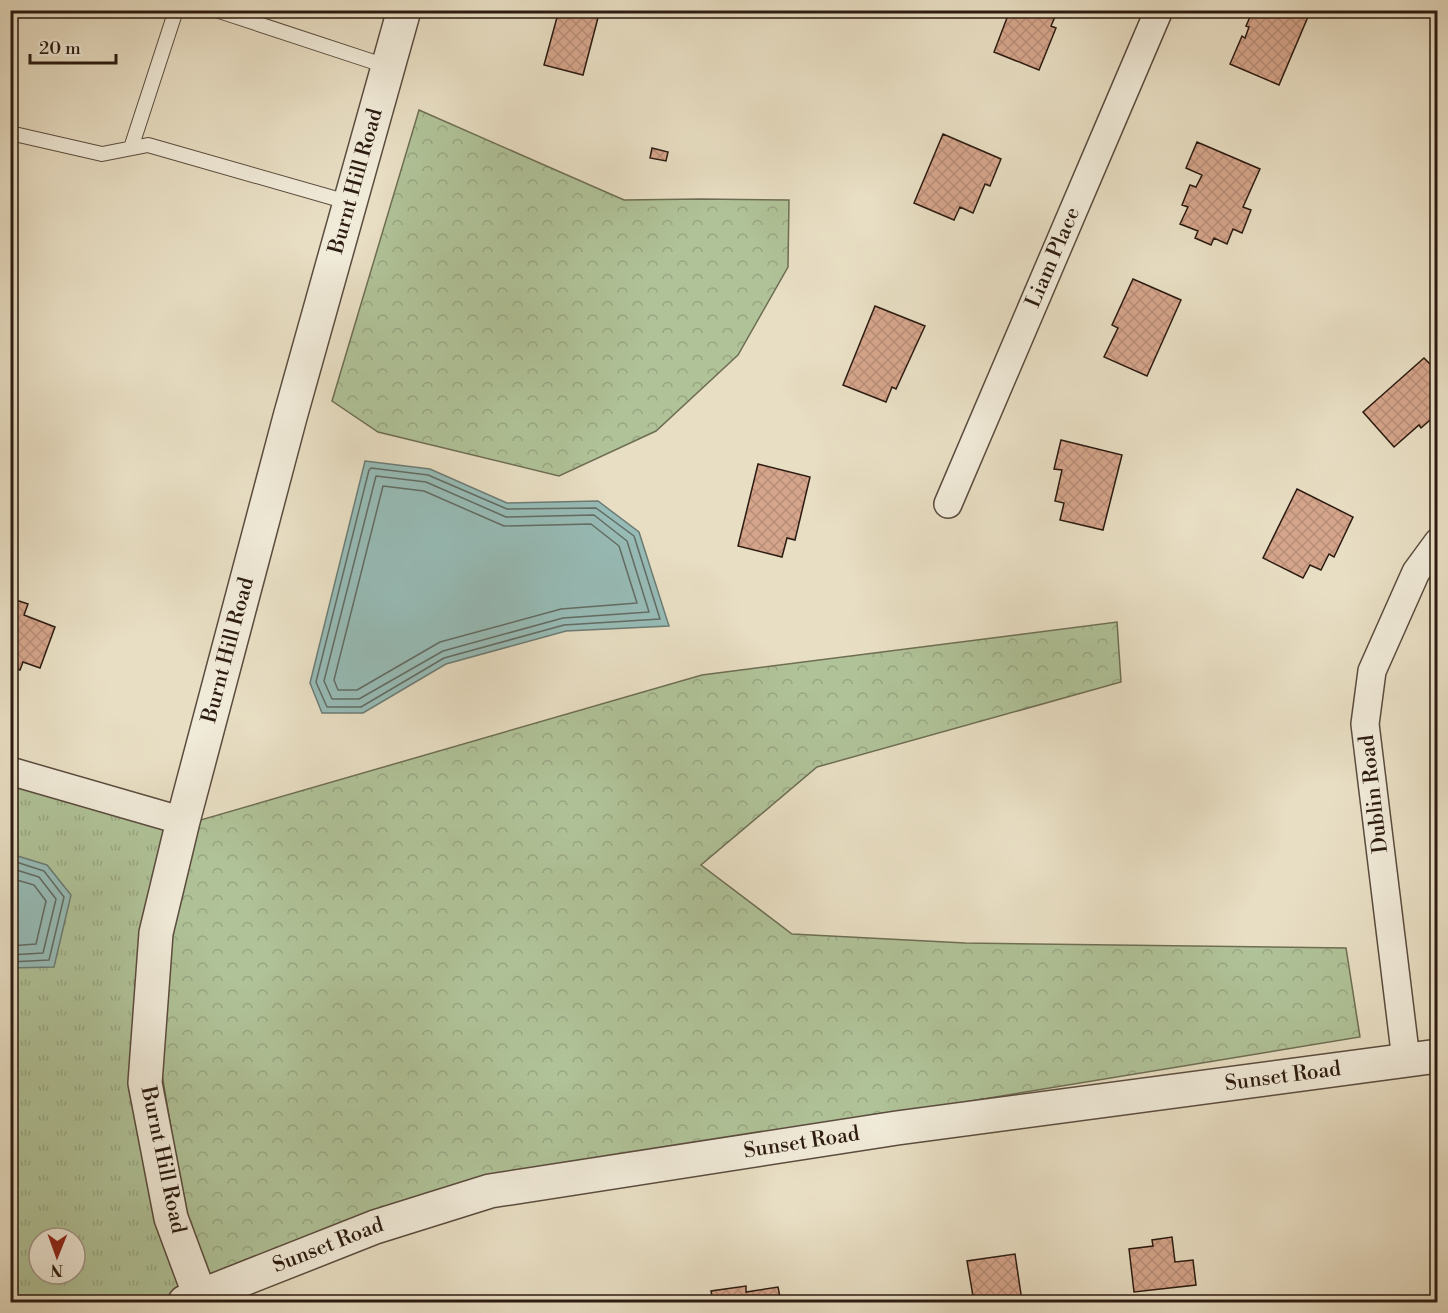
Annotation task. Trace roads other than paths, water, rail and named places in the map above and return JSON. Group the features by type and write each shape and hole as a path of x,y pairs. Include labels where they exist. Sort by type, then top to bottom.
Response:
{"street":[{"name":"Burnt Hill Road","path":"192,1299 171,1218 145,1083 156,933 183,821 287,429 404,10"},
{"name":"Liam Place","path":"948,504 1159,10"},
{"name":"Dublin Road","path":"1406,1060 1365,724 1372,671 1416,572 1437,542"},
{"path":"10,771 183,821"},
{"name":"Sunset Road","path":"192,1299 375,1227 490,1191 897,1128 1437,1056"}],"lane":[{"path":"131,148 176,10"},
{"path":"216,10 389,67"},
{"path":"10,133 102,154 148,145 351,203"}],"water":[{"path":"365,461 430,469 507,503 598,501 639,532 669,626 566,631 446,664 363,713 322,713 310,683"},
{"path":"11,854 47,865 71,895 54,967 11,968"}]}
